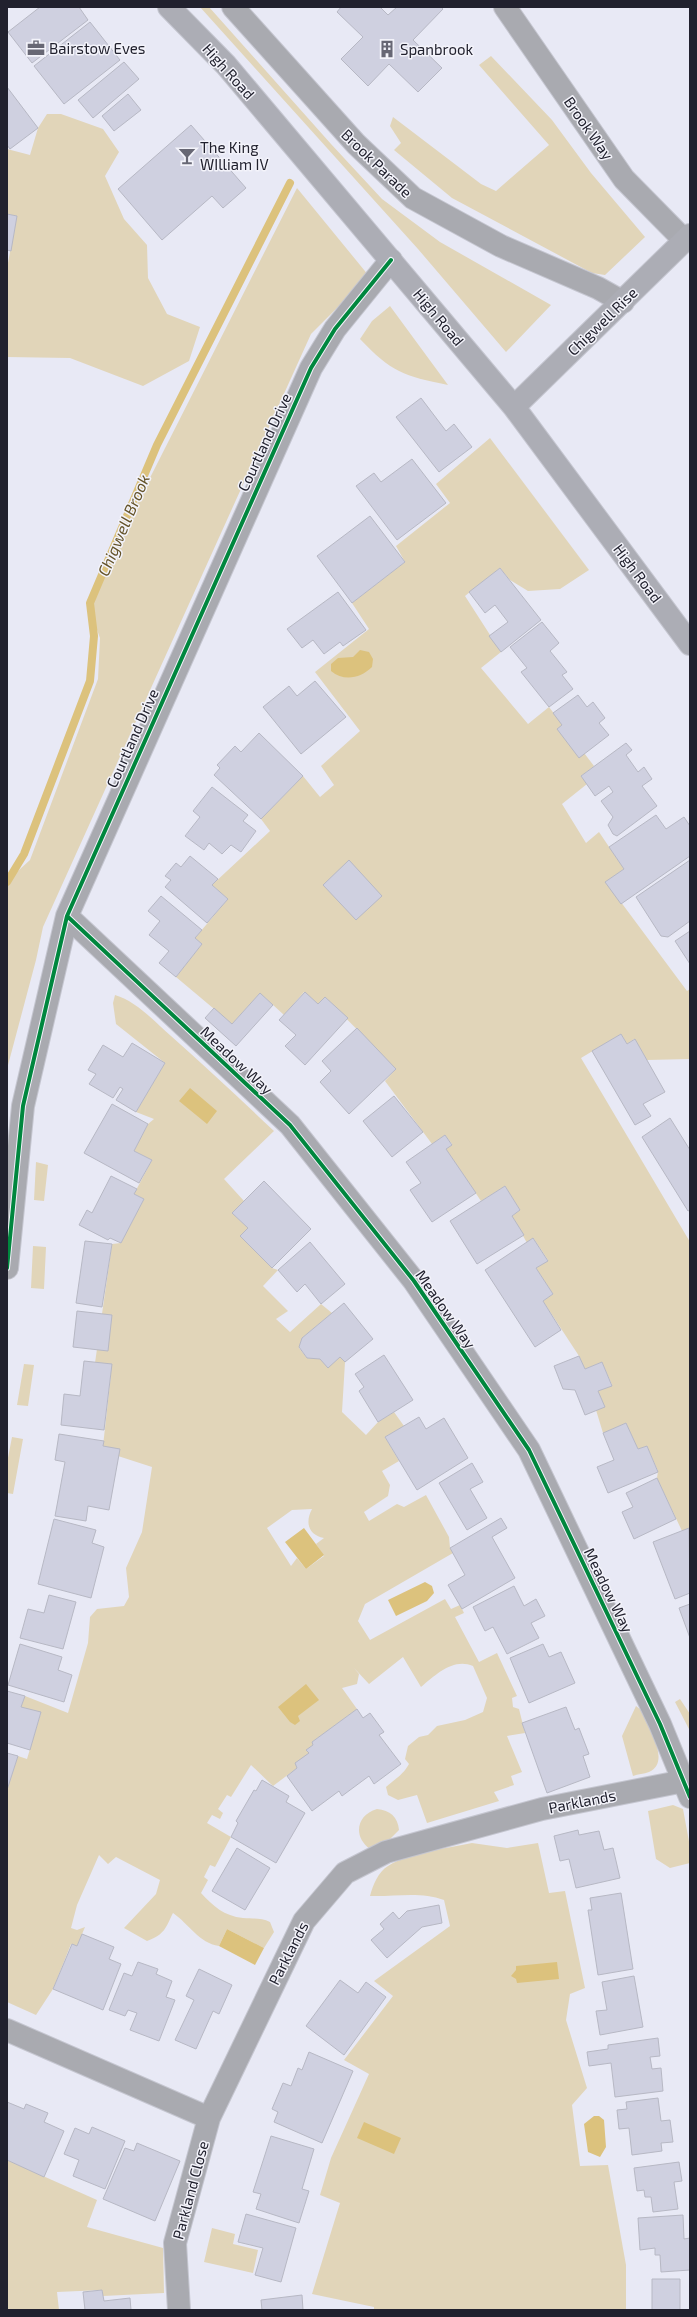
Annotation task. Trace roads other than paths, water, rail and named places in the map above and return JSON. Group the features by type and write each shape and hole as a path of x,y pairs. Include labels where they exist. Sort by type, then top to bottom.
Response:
{"main road":[{"name":"High Road","path":"169,7 226,65 514,407 690,644"},
{"name":"Chigwell Rise","path":"514,407 623,302 687,237"}],"street":[{"name":"Brook Parade","path":"233,7 356,144 413,198 501,246 598,288 623,302"},
{"name":"Brook Way","path":"505,7 624,179 687,237"},
{"name":"Courtland Drive","path":"7,1268 23,1106 67,916 311,368 335,329 391,260"},
{"name":"Meadow Way","path":"67,916 290,1125 414,1281 529,1450 660,1724 687,1789"},
{"name":"Parklands","path":"209,2118 304,1921 345,1873 386,1852 542,1809 687,1789"},
{"path":"7,2030 209,2118"},
{"name":"Parkland Close","path":"179,2310 174,2243 209,2118"}],"waterway":[{"name":"Chigwell Brook","path":"7,882 24,854 90,681 94,636 90,603 157,445 290,183"}],"place":[{"name":"Bairstow Eves","path":"36,48"},
{"name":"Spanbrook","path":"387,49"},
{"name":"The King WIlliam IV","path":"187,156"}]}
